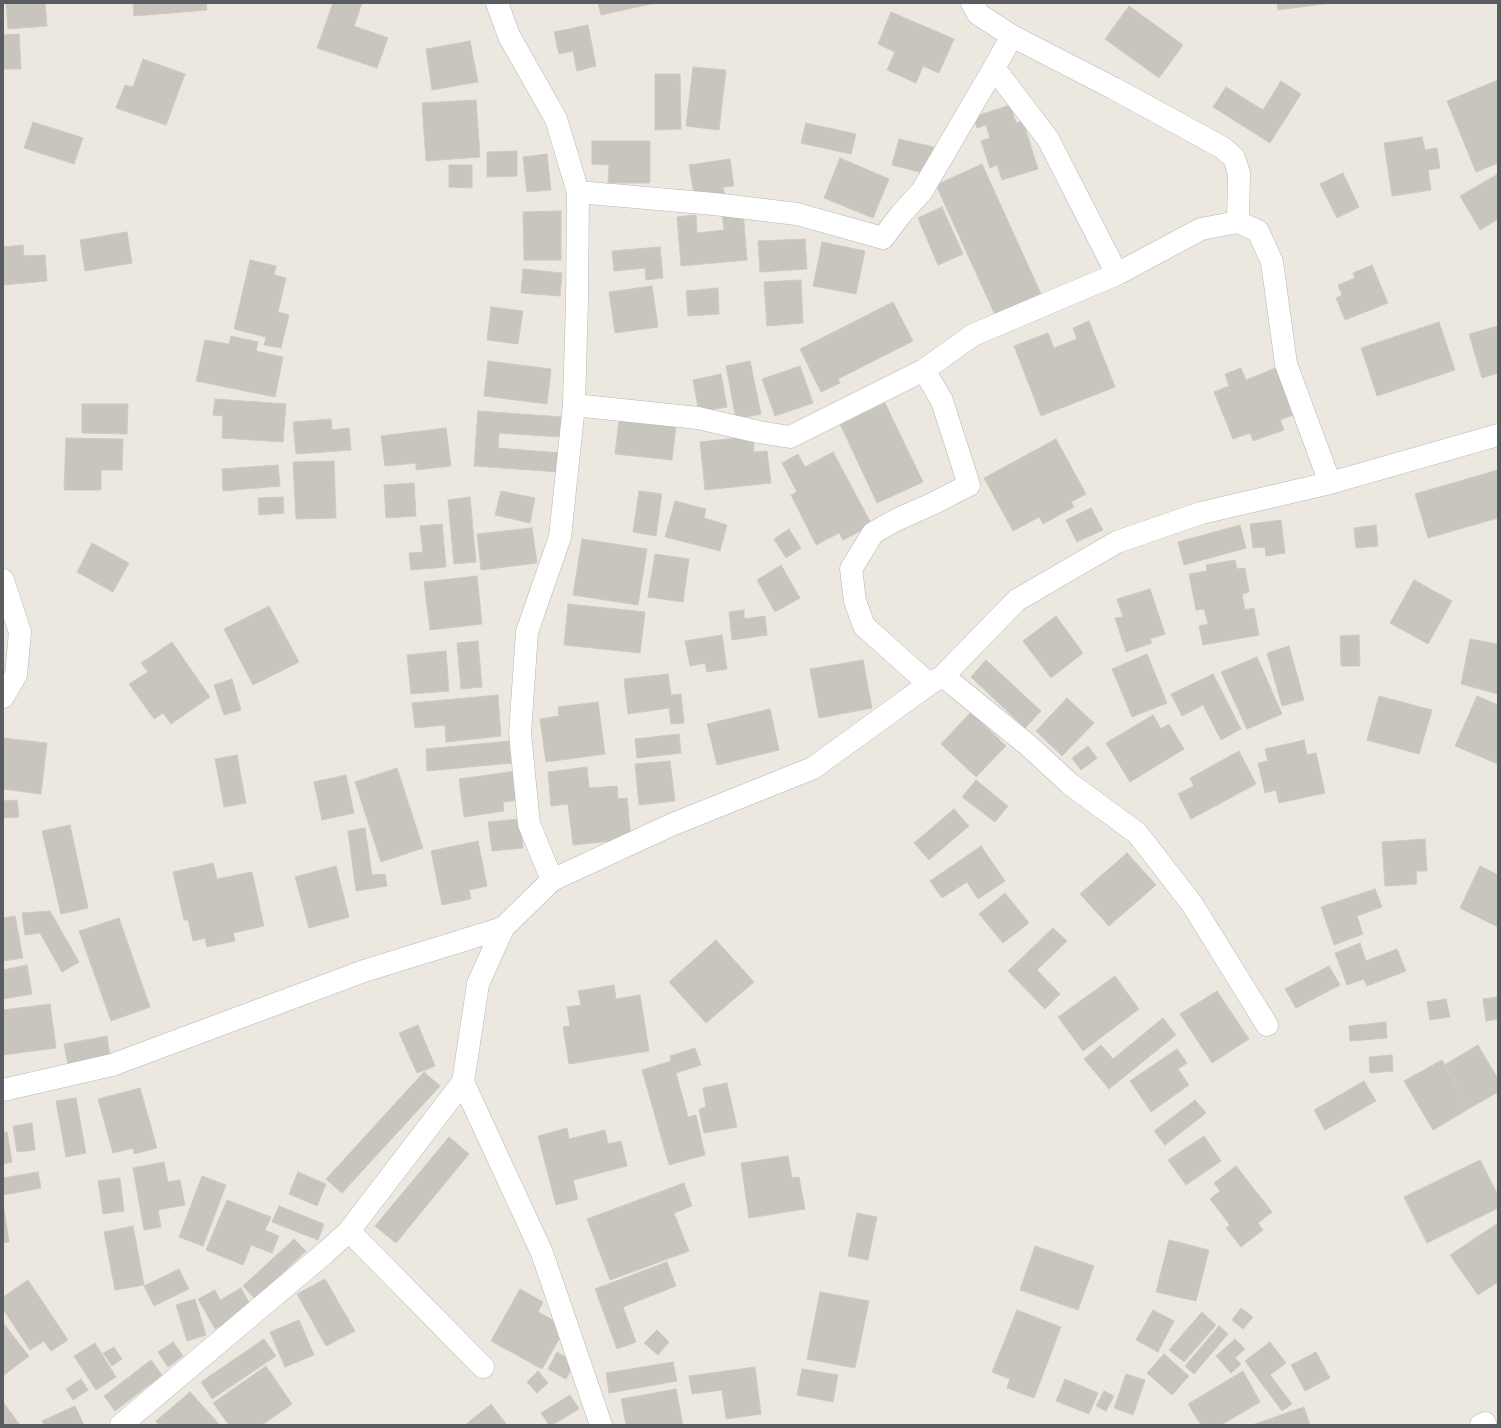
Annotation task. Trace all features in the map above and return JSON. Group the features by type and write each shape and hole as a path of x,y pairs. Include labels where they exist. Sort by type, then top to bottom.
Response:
{"street":[{"path":"497,3 509,36 556,119 578,192 574,405 560,537 527,632 520,734 528,824 552,880"},
{"path":"972,3 978,14 1012,36 1114,89 1222,148 1234,158 1239,173 1238,222"},
{"path":"578,192 714,204 797,214 883,238 901,214 922,191 1012,36"},
{"path":"994,68 1048,139 1117,274"},
{"path":"574,405 698,418 759,432 790,437 924,370 973,335 1117,274 1201,228 1238,222 1258,231 1272,262 1286,364 1330,483"},
{"path":"924,370 942,401 970,485 896,520 873,533 851,569 855,601 864,626 936,680 1030,746 1070,784 1137,833 1192,904 1267,1025"},
{"path":"121,1425 349,1231 463,1082 478,984 503,928 552,880 671,825 813,768 936,680 1017,600 1116,542 1201,513 1330,483 1498,435"},
{"path":"3,580 8,600 20,632 16,675 3,697"},
{"path":"3,1090 112,1065 364,971 503,928"},
{"path":"463,1082 542,1253 601,1425"},
{"path":"349,1231 483,1367"}],"building":[{"path":"6,3 45,3 47,26 8,29"},
{"path":"133,3 206,3 207,10 134,16"},
{"path":"333,3 362,3 354,26 388,38 377,68 317,48"},
{"path":"598,3 655,3 601,15"},
{"path":"1277,3 1330,3 1278,10"},
{"path":"1129,6 1183,45 1159,78 1105,39"},
{"path":"891,12 954,39 939,73 923,66 916,83 887,70 895,52 878,44"},
{"path":"588,25 596,66 577,71 573,51 559,54 554,32"},
{"path":"19,34 21,69 3,69 3,35"},
{"path":"470,41 478,82 432,90 426,49"},
{"path":"143,59 185,74 166,125 116,108 125,85 133,87"},
{"path":"693,67 726,70 719,130 686,126"},
{"path":"655,74 680,74 681,129 655,130"},
{"path":"1498,80 1498,163 1476,172 1447,101"},
{"path":"1281,81 1301,94 1270,143 1213,107 1226,87 1263,110"},
{"path":"476,100 480,157 426,161 422,103"},
{"path":"1010,105 1016,123 1023,121 1038,169 1002,180 997,165 990,168 981,141 990,138 986,125 977,128 973,117"},
{"path":"33,122 83,138 74,164 24,148"},
{"path":"806,123 856,134 851,154 801,143"},
{"path":"1422,137 1425,150 1437,148 1440,168 1428,170 1431,190 1392,196 1384,143"},
{"path":"899,139 934,147 927,174 892,165"},
{"path":"592,141 650,141 650,183 608,183 609,165 592,164"},
{"path":"517,151 517,176 487,177 487,152"},
{"path":"547,154 551,190 527,192 523,157"},
{"path":"840,158 889,179 873,218 824,198"},
{"path":"730,159 734,186 723,187 725,196 695,200 689,165"},
{"path":"982,164 1042,296 996,317 936,185"},
{"path":"449,165 472,165 472,188 449,187"},
{"path":"1343,173 1359,207 1337,218 1320,184"},
{"path":"1498,174 1498,219 1480,230 1460,196"},
{"path":"942,207 963,254 938,265 918,218"},
{"path":"561,211 561,260 524,260 523,212"},
{"path":"743,211 747,260 681,266 677,217 696,215 697,233 724,230 722,213"},
{"path":"127,232 132,263 85,271 80,240"},
{"path":"805,239 807,269 760,272 758,241"},
{"path":"822,242 865,251 856,294 813,286"},
{"path":"23,245 24,256 45,255 47,281 3,285 3,247"},
{"path":"660,247 663,278 646,280 645,268 614,271 612,251"},
{"path":"250,260 276,266 274,275 286,278 278,312 289,315 281,348 264,345 266,337 234,329"},
{"path":"1372,265 1388,303 1345,320 1336,298 1342,295 1338,285 1355,278 1353,273"},
{"path":"523,269 562,273 560,296 521,293"},
{"path":"801,280 803,323 767,326 764,282"},
{"path":"652,286 658,327 615,333 609,292"},
{"path":"718,288 719,314 688,316 686,291"},
{"path":"893,302 913,341 838,379 840,383 821,392 800,349"},
{"path":"491,307 523,311 518,344 487,340"},
{"path":"1089,321 1115,387 1041,416 1014,346 1048,333 1054,348 1077,339 1073,328"},
{"path":"1439,322 1455,370 1377,396 1361,348"},
{"path":"1498,326 1498,373 1482,378 1469,334"},
{"path":"231,336 258,342 256,351 283,357 275,397 196,381 205,340 229,344"},
{"path":"488,361 551,369 547,404 484,396"},
{"path":"750,361 761,414 736,419 726,366"},
{"path":"800,366 813,403 775,416 762,379"},
{"path":"1278,367 1296,414 1280,420 1284,430 1253,441 1250,433 1233,439 1214,392 1229,386 1225,374 1241,368 1246,380"},
{"path":"721,374 727,407 699,412 693,380"},
{"path":"215,399 286,404 283,442 222,438 223,416 213,415"},
{"path":"885,403 923,482 877,503 840,424"},
{"path":"82,404 128,404 127,434 82,433"},
{"path":"478,411 563,417 561,437 499,433 498,448 560,453 559,472 474,466"},
{"path":"331,419 332,430 349,428 351,450 296,454 293,422"},
{"path":"619,420 676,425 672,460 615,454"},
{"path":"446,428 451,466 416,470 416,463 385,466 381,436"},
{"path":"753,436 754,452 767,451 771,483 705,490 700,442"},
{"path":"66,438 123,439 122,470 101,470 101,490 64,490"},
{"path":"1056,439 1086,494 1071,502 1074,507 1043,524 1039,517 1013,531 984,478"},
{"path":"833,452 872,525 843,540 839,533 816,545 791,495 797,492 782,463 798,454 805,467"},
{"path":"334,461 336,518 296,519 293,462"},
{"path":"278,465 280,486 223,491 222,469"},
{"path":"1498,470 1498,518 1428,538 1415,494"},
{"path":"414,483 416,516 386,518 384,485"},
{"path":"501,491 535,498 530,523 495,515"},
{"path":"639,491 662,494 656,536 633,532"},
{"path":"283,497 284,513 259,515 258,498"},
{"path":"470,497 476,562 454,564 448,500"},
{"path":"675,501 706,509 704,518 727,525 720,551 665,537"},
{"path":"1091,508 1103,530 1077,542 1066,520"},
{"path":"1281,520 1285,553 1266,556 1265,547 1253,548 1250,524"},
{"path":"442,524 446,567 411,570 409,553 423,552 420,526"},
{"path":"1240,525 1246,548 1184,565 1178,542"},
{"path":"1376,525 1378,546 1356,548 1354,528"},
{"path":"532,528 537,563 481,570 477,534"},
{"path":"789,529 801,548 786,558 774,539"},
{"path":"582,539 647,549 638,605 573,595"},
{"path":"92,543 129,563 113,592 77,572"},
{"path":"655,554 689,559 683,602 648,597"},
{"path":"1235,560 1237,569 1245,568 1249,592 1242,594 1245,610 1254,608 1259,635 1203,645 1199,626 1208,624 1204,609 1196,610 1189,574 1207,571 1206,565"},
{"path":"781,565 800,598 775,612 757,580"},
{"path":"477,576 482,624 430,630 424,582"},
{"path":"1414,580 1452,601 1428,644 1390,623"},
{"path":"1150,589 1165,634 1150,639 1152,643 1126,652 1115,618 1123,617 1117,599"},
{"path":"568,604 645,612 640,653 564,645"},
{"path":"269,606 299,662 253,685 224,629"},
{"path":"744,610 744,619 765,616 767,635 732,640 729,612"},
{"path":"1056,616 1083,653 1051,678 1023,641"},
{"path":"722,635 727,669 707,672 705,663 690,666 685,641"},
{"path":"1359,635 1360,666 1341,666 1340,636"},
{"path":"1470,639 1498,644 1498,694 1461,684"},
{"path":"478,641 482,687 461,689 457,643"},
{"path":"172,642 210,697 171,724 163,713 154,719 129,684 148,672 141,663"},
{"path":"1289,646 1304,700 1282,706 1267,653"},
{"path":"446,651 449,691 411,694 407,655"},
{"path":"1147,654 1167,703 1132,717 1112,669"},
{"path":"1257,657 1282,714 1247,729 1221,672"},
{"path":"863,660 872,708 819,718 810,669"},
{"path":"986,660 1041,711 1025,728 971,677"},
{"path":"668,674 671,695 681,694 684,723 671,724 669,708 628,714 624,679"},
{"path":"1213,674 1241,729 1221,740 1203,705 1182,716 1171,694"},
{"path":"232,679 241,710 224,715 214,685"},
{"path":"498,695 501,736 446,742 445,725 415,728 412,703"},
{"path":"1379,696 1432,710 1419,754 1367,740"},
{"path":"1477,696 1498,705 1498,764 1455,746"},
{"path":"1067,698 1094,723 1062,756 1036,731"},
{"path":"598,702 605,754 546,762 540,719 559,716 558,707"},
{"path":"770,709 779,750 717,765 707,724"},
{"path":"971,712 1006,746 976,777 941,744"},
{"path":"1153,715 1161,729 1169,724 1184,749 1130,782 1106,743"},
{"path":"679,734 681,753 637,758 635,739"},
{"path":"3,738 47,743 41,794 3,789"},
{"path":"1304,740 1307,755 1316,753 1325,793 1279,803 1276,790 1265,793 1258,763 1268,761 1265,749"},
{"path":"509,741 511,763 427,771 426,749"},
{"path":"1088,746 1097,758 1081,770 1072,758"},
{"path":"1239,751 1256,784 1191,819 1178,794 1194,786 1190,778"},
{"path":"237,755 246,803 224,807 215,759"},
{"path":"670,761 675,801 639,805 635,764"},
{"path":"587,767 589,788 617,786 618,799 627,798 631,839 573,845 568,804 551,806 548,772"},
{"path":"397,768 423,848 381,862 355,782"},
{"path":"516,771 519,800 503,802 504,811 464,817 459,779"},
{"path":"346,775 354,813 322,820 314,782"},
{"path":"976,780 1008,806 995,822 962,797"},
{"path":"17,800 19,817 3,818 3,801"},
{"path":"954,809 969,826 929,860 914,843"},
{"path":"520,819 523,848 492,851 488,822"},
{"path":"70,825 88,908 61,914 42,831"},
{"path":"365,828 372,875 385,874 387,886 356,891 348,831"},
{"path":"1425,839 1427,871 1416,871 1417,884 1385,886 1382,842"},
{"path":"478,841 487,886 469,890 471,899 442,905 431,851"},
{"path":"981,846 1005,881 978,899 967,882 942,898 930,881"},
{"path":"1127,853 1156,885 1109,926 1080,894"},
{"path":"213,863 217,879 252,872 264,926 233,933 235,941 207,947 205,938 193,941 188,920 184,920 173,872"},
{"path":"336,866 349,917 309,928 295,877"},
{"path":"1480,866 1498,875 1498,927 1460,908"},
{"path":"1375,889 1382,907 1357,916 1363,934 1334,945 1321,907"},
{"path":"1005,893 1029,923 1003,943 979,914"},
{"path":"50,911 79,962 62,972 40,933 25,935 22,913"},
{"path":"15,916 23,958 3,961 3,918"},
{"path":"119,918 150,1007 111,1021 79,931"},
{"path":"1053,928 1067,941 1037,970 1060,994 1045,1009 1008,971"},
{"path":"716,940 754,982 706,1023 669,982"},
{"path":"1360,943 1366,961 1397,949 1406,971 1367,986 1364,979 1347,985 1335,953"},
{"path":"27,965 32,994 3,999 3,970"},
{"path":"1329,966 1340,985 1296,1008 1285,989"},
{"path":"1115,976 1139,1009 1083,1051 1058,1017"},
{"path":"614,985 616,999 640,995 649,1051 569,1064 563,1027 570,1026 567,1007 581,1005 578,991"},
{"path":"1217,991 1249,1039 1212,1063 1180,1014"},
{"path":"1498,997 1498,1019 1486,1021 1483,999"},
{"path":"1446,999 1450,1017 1430,1020 1427,1002"},
{"path":"50,1004 56,1048 3,1055 3,1010"},
{"path":"1163,1018 1176,1035 1109,1089 1084,1059 1101,1045 1113,1059"},
{"path":"1386,1022 1387,1038 1350,1041 1349,1026"},
{"path":"418,1025 435,1066 417,1073 399,1033"},
{"path":"107,1036 110,1057 68,1065 64,1044"},
{"path":"1478,1045 1498,1079 1498,1092 1470,1108 1444,1065"},
{"path":"695,1048 701,1065 676,1073 688,1117 696,1115 705,1155 669,1165 642,1070 671,1061 670,1056"},
{"path":"1177,1049 1187,1063 1178,1069 1189,1085 1151,1112 1130,1081"},
{"path":"1392,1055 1393,1071 1370,1073 1369,1057"},
{"path":"1442,1060 1470,1108 1433,1130 1404,1081"},
{"path":"424,1072 440,1086 342,1193 326,1179"},
{"path":"1364,1081 1376,1101 1325,1130 1314,1110"},
{"path":"727,1083 737,1127 704,1133 699,1109 706,1107 703,1088"},
{"path":"140,1088 157,1148 134,1154 133,1148 113,1153 98,1099"},
{"path":"76,1098 86,1153 66,1157 56,1101"},
{"path":"1195,1100 1206,1113 1165,1145 1154,1131"},
{"path":"32,1123 35,1150 17,1152 13,1126"},
{"path":"567,1128 569,1139 605,1130 608,1144 621,1141 627,1166 573,1180 578,1199 556,1205 538,1136"},
{"path":"3,1132 7,1132 12,1162 3,1164"},
{"path":"1204,1136 1221,1161 1186,1185 1168,1160"},
{"path":"449,1137 469,1154 396,1243 375,1226"},
{"path":"788,1156 792,1178 799,1177 805,1209 749,1218 741,1163"},
{"path":"1480,1160 1498,1195 1498,1208 1427,1243 1404,1197"},
{"path":"164,1162 168,1182 180,1180 185,1205 158,1210 161,1227 144,1230 133,1168"},
{"path":"1236,1166 1272,1212 1258,1223 1263,1230 1241,1247 1226,1228 1230,1225 1210,1199 1220,1191 1214,1183"},
{"path":"38,1172 41,1188 3,1195 3,1178"},
{"path":"298,1172 326,1184 317,1206 289,1194"},
{"path":"202,1176 226,1185 203,1246 179,1237"},
{"path":"120,1178 124,1211 103,1214 98,1181"},
{"path":"684,1183 692,1206 674,1213 689,1251 610,1280 587,1219"},
{"path":"227,1200 271,1217 265,1230 279,1236 272,1253 251,1245 243,1265 206,1250"},
{"path":"3,1203 9,1242 3,1243"},
{"path":"279,1206 324,1224 318,1240 272,1222"},
{"path":"857,1213 877,1217 868,1260 848,1256"},
{"path":"1498,1223 1498,1282 1478,1295 1450,1255"},
{"path":"133,1226 144,1285 115,1290 104,1232"},
{"path":"294,1239 306,1251 255,1299 243,1286"},
{"path":"1169,1240 1209,1250 1196,1301 1156,1292"},
{"path":"1035,1246 1094,1266 1078,1310 1020,1290"},
{"path":"667,1262 676,1286 623,1307 636,1342 617,1349 595,1289"},
{"path":"179,1269 189,1289 154,1306 144,1286"},
{"path":"325,1279 355,1331 326,1346 297,1294"},
{"path":"28,1280 68,1340 51,1351 44,1341 30,1350 3,1309 3,1297"},
{"path":"241,1288 252,1308 215,1329 198,1299 215,1290 220,1300"},
{"path":"520,1289 543,1302 538,1312 566,1327 542,1369 491,1341"},
{"path":"820,1292 869,1301 855,1368 807,1359"},
{"path":"195,1299 206,1335 187,1341 176,1305"},
{"path":"1241,1308 1253,1317 1243,1329 1232,1320"},
{"path":"1017,1310 1061,1327 1034,1398 1007,1388 1010,1379 992,1372"},
{"path":"1153,1310 1174,1321 1158,1352 1136,1340"},
{"path":"1202,1312 1216,1325 1184,1362 1169,1350"},
{"path":"299,1320 314,1355 285,1367 270,1332"},
{"path":"3,1323 29,1356 3,1376"},
{"path":"1219,1326 1228,1334 1194,1374 1185,1366"},
{"path":"657,1330 669,1342 658,1355 644,1343"},
{"path":"264,1339 276,1356 212,1399 201,1382"},
{"path":"1235,1339 1245,1349 1235,1358 1241,1364 1231,1373 1216,1356"},
{"path":"173,1342 183,1356 168,1367 158,1352"},
{"path":"1270,1342 1286,1363 1270,1375 1292,1404 1282,1411 1245,1361"},
{"path":"95,1343 116,1377 96,1390 74,1356"},
{"path":"114,1347 122,1359 112,1366 103,1353"},
{"path":"557,1352 575,1362 566,1379 548,1369"},
{"path":"1316,1352 1330,1378 1305,1391 1291,1365"},
{"path":"1164,1354 1189,1376 1172,1395 1147,1373"},
{"path":"151,1360 162,1375 115,1411 104,1396"},
{"path":"673,1362 677,1381 609,1393 606,1373"},
{"path":"266,1366 292,1404 262,1425 229,1425 213,1403"},
{"path":"755,1367 761,1414 726,1419 722,1390 692,1394 689,1376"},
{"path":"802,1369 838,1375 833,1402 797,1395"},
{"path":"538,1371 548,1383 537,1393 527,1382"},
{"path":"1243,1371 1260,1402 1221,1425 1201,1425 1188,1404"},
{"path":"1126,1374 1145,1380 1133,1415 1114,1408"},
{"path":"81,1379 88,1390 73,1400 66,1389"},
{"path":"1065,1379 1098,1393 1089,1414 1056,1401"},
{"path":"676,1389 683,1425 626,1425 621,1399"},
{"path":"1104,1391 1114,1396 1106,1411 1096,1406"},
{"path":"190,1392 220,1425 159,1425 156,1421"},
{"path":"570,1395 579,1409 552,1425 549,1425 541,1413"},
{"path":"3,1402 20,1425 3,1425"},
{"path":"491,1404 507,1425 465,1425"},
{"path":"75,1406 84,1425 44,1425 42,1421"},
{"path":"1304,1407 1310,1425 1252,1425"}]}
